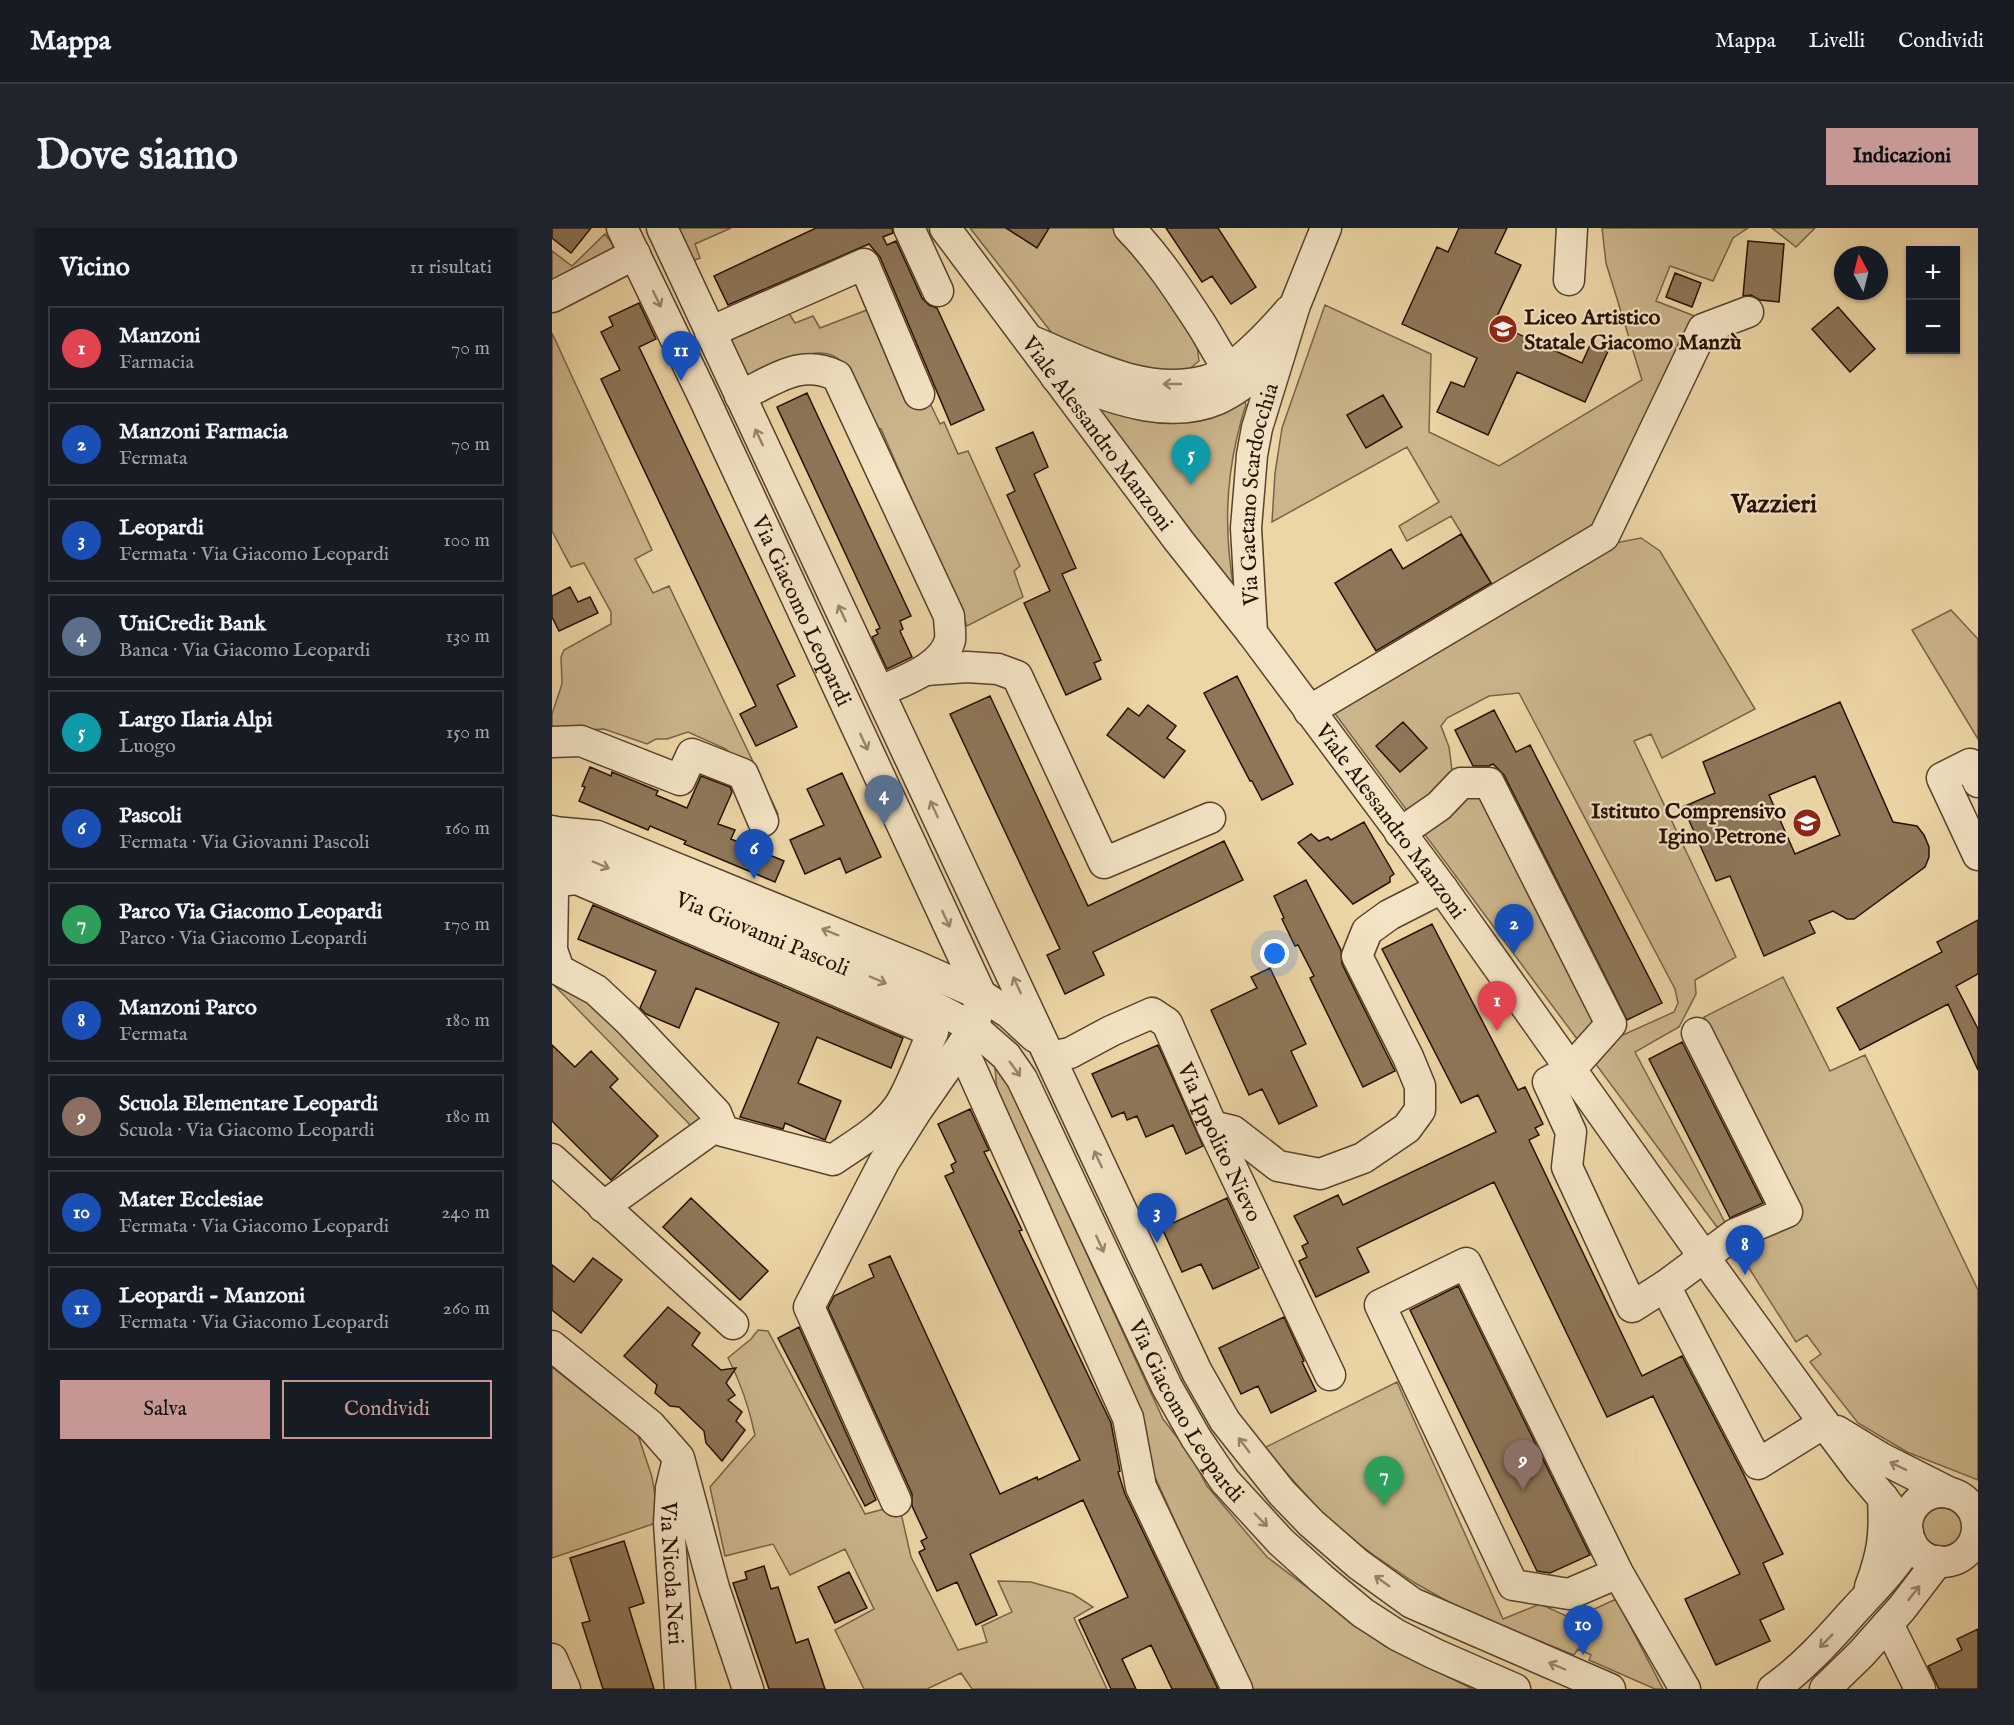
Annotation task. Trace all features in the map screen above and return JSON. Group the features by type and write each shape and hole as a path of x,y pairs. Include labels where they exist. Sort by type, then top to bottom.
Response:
{"street":[{"name":"Via Giacomo Leopardi","path":"622,228 703,396 981,995 1009,1012 1034,1035 1050,1057"},
{"name":"Via Giacomo Leopardi","path":"662,228 1197,1372 1225,1421 1282,1493 1311,1523 1358,1564 1412,1602 1611,1689"},
{"path":"909,228 938,291"},
{"name":"Viale Alessandro Manzoni","path":"945,228 1442,888 1704,1257 1824,1423 1883,1498 1922,1555 1966,1532 1883,1459 1824,1423"},
{"path":"1129,228 1145,244 1200,322 1235,377"},
{"name":"Via Gaetano Scardocchia","path":"1252,633 1246,528 1252,455 1257,428 1295,305 1326,228"},
{"path":"1569,280 1572,228"},
{"path":"552,297 635,254"},
{"path":"711,332 864,264 920,394"},
{"name":"Via Gaetano Scardocchia","path":"1056,377 1125,401 1162,408 1191,407 1217,399 1295,305"},
{"path":"1309,711 1604,536 1704,329 1749,312"},
{"name":"Via Gaetano Scardocchia","path":"1028,339 1108,372 1144,383 1175,385 1235,377 1279,356"},
{"path":"703,396 799,369 822,369 837,376 949,616 950,640 939,657 926,670 879,692"},
{"path":"755,508 786,493"},
{"path":"830,670 861,654"},
{"path":"926,670 967,667 998,669 1017,676 1104,863 1210,818"},
{"path":"552,742 581,741 680,780 692,754 743,774 763,821"},
{"path":"1978,782 1970,764 1942,778 1978,855"},
{"path":"1400,833 1438,806 1461,783 1489,783 1611,1024 1570,1070 1548,1082 1571,1132 1567,1167 1632,1307 1665,1286 1735,1234 1787,1212 1697,1033"},
{"path":"553,832 552,950 559,970 596,990 628,1020 716,1113 723,1131 833,1160 870,1134 900,1105 933,1032 577,879 554,882"},
{"name":"Via Giovanni Pascoli","path":"553,832 597,836 981,995"},
{"name":"Via Giovanni Pascoli","path":"553,832 583,858 912,994 968,1038"},
{"path":"1212,1126 1233,1131 1278,1166 1320,1174 1363,1158 1407,1128 1420,1110 1420,1086 1408,1057 1357,956 1367,931 1389,915 1442,888"},
{"path":"896,1501 809,1308 884,1162 917,1110 968,1038 981,995"},
{"name":"Via Ippolito Nievo","path":"1050,1057 1070,1053 1152,1013 1167,1023 1212,1126 1330,1376"},
{"name":"Via Giacomo Leopardi","path":"968,1038 1006,1056 1022,1079 1167,1387 1196,1438 1226,1480 1273,1534 1363,1613 1397,1635 1515,1689"},
{"path":"968,1038 1128,1418 1141,1487 1238,1689"},
{"path":"603,1207 720,1123"},
{"path":"552,1159 733,1324"},
{"path":"1618,1573 1569,1594 1513,1586 1380,1305 1466,1263 1618,1573 1685,1689"},
{"path":"1665,1286 1758,1464 1824,1423"},
{"path":"552,1346 650,1425 679,1458 714,1588 748,1689"},
{"path":"1167,1387 1197,1372"},
{"name":"Via Nicola Neri","path":"679,1458 671,1488 669,1523 680,1689"},
{"path":"1773,1689 1830,1638 1898,1562 1909,1537 1910,1513 1918,1501 1930,1494 1966,1532 1888,1624 1825,1689"},
{"path":"1866,1598 1881,1559 1884,1530 1883,1498"},
{"path":"1435,1654 1450,1620"},
{"path":"1888,1624 1920,1689"},
{"path":"552,1659 565,1689"}],"shaded area":[{"path":"677,228 731,228 695,244 700,258 692,261"},
{"path":"970,228 1116,228 1196,337 1199,361 1188,370 1164,375 1055,337"},
{"path":"1602,228 1748,228 1733,238 1713,281 1670,266 1656,301 1697,317 1602,527 1496,591 1451,516 1407,541 1399,526 1439,502 1407,447 1272,522 1275,473 1282,428 1325,305 1431,354 1429,432 1499,466 1642,380 1606,263"},
{"path":"1772,228 1815,228 1796,247"},
{"path":"605,234 614,246 605,261 552,291 552,251 572,266"},
{"path":"872,308 928,399 940,424 944,422 958,454 968,451 1020,566 1014,571 1023,597 967,626 881,429 876,428 843,362 827,354 813,354 794,359 749,381 726,331 787,310 795,323 813,316 820,328"},
{"path":"552,333 652,550 635,559 653,593 669,586 778,814 767,819 747,772 726,749 688,732 667,739 656,739 647,744 604,729 552,732 552,714 562,684 561,657 564,650 611,624 611,612 584,563 571,567 552,531"},
{"path":"1244,399 1246,405 1233,456 1228,494 1229,551 1234,590 1092,405"},
{"path":"1641,538 1660,551 1755,709 1662,758 1651,734 1634,741 1736,957 1695,980 1696,994 1679,1027 1635,1052 1728,1228 1720,1231 1333,711 1610,544","holes":["1519,693 1675,989 1678,1003 1674,1012 1614,1039 1482,792 1465,789 1452,770 1449,747 1441,726 1447,718 1489,696"]},
{"path":"1951,610 1978,639 1978,739 1912,630"},
{"path":"552,964 712,1115 699,1134 552,983"},
{"path":"1783,977 1830,1071 1865,1055 1978,1290 1978,1480 1907,1452 1858,1423 1810,1362 1821,1354 1807,1335 1796,1342 1733,1243 1801,1214 1704,1017"},
{"path":"1000,1066 1163,1419 1190,1454 1207,1486 1267,1557 1385,1646 1473,1689 1245,1689 1207,1592 1146,1457 998,1102 995,1068"},
{"path":"758,1330 768,1331 865,1514 884,1509 901,1513 911,1557 958,1650 987,1642 982,1626 1012,1612 998,1581 1031,1582 1073,1594 1093,1607 1074,1618 1107,1689 972,1689 961,1673 927,1689 864,1689 835,1630 874,1609 845,1549 790,1575 773,1544 725,1556 710,1487 755,1435 744,1395 728,1358 751,1339"},
{"path":"552,1367 638,1435 652,1477 657,1507 656,1523 552,1558"},
{"path":"1397,1382 1503,1619 1540,1604 1573,1619 1616,1599 1663,1689 1655,1689 1589,1660 1591,1655 1578,1649 1574,1655 1461,1609 1415,1583 1333,1525 1264,1448"},
{"path":"1942,1508 1956,1514 1962,1528 1956,1542 1942,1548 1928,1542 1922,1528 1928,1514"}],"building":[{"path":"552,228 591,228 571,253 552,238"},
{"path":"816,228 892,228 893,233 883,237 887,245 896,241 922,298 929,305 937,308 984,410 951,425 880,257 869,244 728,305 714,276"},
{"path":"1006,228 1049,228 1037,248"},
{"path":"1166,228 1218,228 1256,287 1231,304 1212,276 1202,282"},
{"path":"1459,228 1507,228 1495,253 1521,265 1494,323 1582,363 1591,343 1608,351 1585,402 1517,372 1488,435 1437,412 1451,382 1464,387 1477,358 1402,324 1437,247 1448,252"},
{"path":"1748,241 1784,244 1779,302 1760,300 1751,295 1743,296"},
{"path":"1675,273 1701,283 1692,307 1666,297"},
{"path":"639,303 656,339 639,347 795,676 777,685 797,727 756,746 740,714 756,706 601,379 620,370 601,332 613,326 609,317"},
{"path":"1838,307 1875,349 1850,372 1812,329"},
{"path":"807,393 911,616 900,621 903,629 900,631 912,657 887,669 872,637 878,634 876,630 880,628 777,407"},
{"path":"1383,395 1402,427 1366,448 1347,415"},
{"path":"1033,432 1048,467 1034,474 1076,568 1062,574 1101,660 1094,663 1101,679 1066,695 1024,603 1050,591 1007,495 1015,491 996,448"},
{"path":"1461,534 1491,583 1376,651 1335,583 1391,549 1403,569"},
{"path":"570,587 578,602 590,597 598,613 559,631 552,617 552,596"},
{"path":"1237,676 1293,784 1262,800 1204,693"},
{"path":"990,696 1088,906 1224,841 1243,880 1093,952 1104,975 1065,994 1047,955 1060,949 950,714"},
{"path":"1840,702 1893,822 1917,826 1924,835 1929,847 1929,857 1925,867 1854,919 1847,919 1833,911 1809,921 1815,933 1764,956 1730,876 1716,881 1683,807 1715,793 1703,762","holes":["1815,776 1840,835 1795,854 1769,795"]},
{"path":"1148,705 1176,726 1167,738 1185,751 1164,778 1107,735 1128,708 1139,716"},
{"path":"1494,710 1516,752 1530,745 1662,1003 1627,1020 1504,775 1493,764 1473,766 1455,730"},
{"path":"1403,722 1427,748 1400,772 1376,746"},
{"path":"590,767 611,776 612,772 658,791 656,795 687,808 701,776 730,787 732,792 718,824 735,830 731,839 784,861 775,882 684,844 686,841 650,826 648,830 579,801"},
{"path":"842,773 881,857 846,873 840,858 805,874 790,840 824,825 807,789"},
{"path":"1364,822 1394,874 1390,877 1390,882 1353,904 1298,843 1311,834 1319,841 1328,837 1331,840"},
{"path":"1306,880 1341,950 1342,964 1395,1071 1363,1087 1310,978 1314,976 1298,945 1295,946 1274,896"},
{"path":"593,905 903,1038 891,1068 817,1037 798,1083 841,1101 825,1140 785,1123 783,1129 740,1117 779,1023 696,988 679,1028 646,1014 640,1008 656,971 578,939"},
{"path":"1978,920 1978,974 1956,986 1978,1029 1978,1070 1948,1004 1860,1050 1837,1008 1942,952 1937,942"},
{"path":"1432,924 1518,1090 1525,1087 1543,1124 1535,1128 1539,1135 1529,1140 1642,1376 1682,1356 1783,1554 1763,1563 1784,1609 1760,1620 1770,1641 1716,1665 1685,1599 1740,1574 1653,1396 1607,1417 1494,1182 1357,1248 1369,1272 1316,1297 1299,1261 1307,1257 1302,1246 1308,1243 1294,1216 1338,1195 1343,1205 1496,1132 1478,1095 1461,1103 1382,949"},
{"path":"1270,968 1306,1044 1291,1051 1317,1106 1279,1124 1262,1089 1249,1095 1211,1010 1257,988 1251,977"},
{"path":"1682,1042 1763,1203 1730,1218 1649,1059"},
{"path":"552,1045 575,1067 591,1051 618,1079 610,1087 658,1136 611,1180 552,1121"},
{"path":"1158,1045 1203,1146 1186,1154 1173,1125 1146,1137 1137,1116 1127,1120 1124,1112 1112,1117 1092,1074"},
{"path":"970,1109 989,1150 984,1152 1022,1230 1019,1231 1111,1423 1120,1471 1118,1472 1125,1494 1218,1689 1172,1689 1151,1645 1122,1659 1136,1689 1111,1689 1079,1620 1128,1597 1083,1500 970,1554 997,1615 976,1625 957,1582 937,1591 919,1552 925,1549 921,1541 927,1538 912,1506 912,1494 828,1308 834,1296 874,1277 869,1265 890,1256 1000,1494 1037,1477 1038,1480 1080,1460 945,1176 954,1172 951,1165 956,1162 938,1124"},
{"path":"691,1198 768,1271 740,1300 663,1227"},
{"path":"1227,1198 1259,1268 1213,1289 1201,1264 1182,1272 1162,1228"},
{"path":"593,1258 622,1280 581,1333 552,1310 552,1265 574,1282"},
{"path":"1458,1286 1590,1555 1550,1573 1537,1571 1410,1310"},
{"path":"668,1307 700,1333 692,1345 721,1370 736,1368 726,1383 735,1395 728,1400 742,1412 736,1421 745,1430 722,1461 706,1443 704,1431 679,1407 670,1406 655,1393 657,1385 624,1356"},
{"path":"1284,1317 1316,1391 1271,1413 1258,1386 1241,1394 1219,1348"},
{"path":"799,1327 876,1500 865,1506 778,1338"},
{"path":"624,1541 644,1603 629,1608 654,1689 603,1689 582,1623 590,1621 570,1558"},
{"path":"764,1566 771,1589 778,1587 796,1643 808,1639 825,1689 769,1689 733,1583 747,1579 745,1572"},
{"path":"849,1572 867,1608 835,1623 818,1587"},
{"path":"1978,1629 1978,1689 1939,1689 1928,1666 1962,1650 1957,1639"}],"place":[{"name":"Liceo Artistico Statale Giacomo Manzù","path":"1503,329"},
{"name":"Leopardi - Manzoni","path":"681,381"},
{"name":"Largo Ilaria Alpi","path":"1191,485"},
{"name":"Istituto Comprensivo Igino Petrone","path":"1807,823"},
{"name":"UniCredit Bank","path":"884,825"},
{"name":"Pascoli","path":"754,879"},
{"name":"Manzoni Farmacia","path":"1514,954"},
{"name":"Manzoni","path":"1497,1031"},
{"name":"Leopardi","path":"1157,1243"},
{"name":"Manzoni Parco","path":"1745,1275"},
{"name":"Scuola Elementare Leopardi","path":"1523,1490"},
{"name":"Parco Via Giacomo Leopardi","path":"1384,1506"},
{"name":"Mater Ecclesiae","path":"1583,1655"}],"district":[{"name":"Vazzieri","path":"1774,503"}]}
